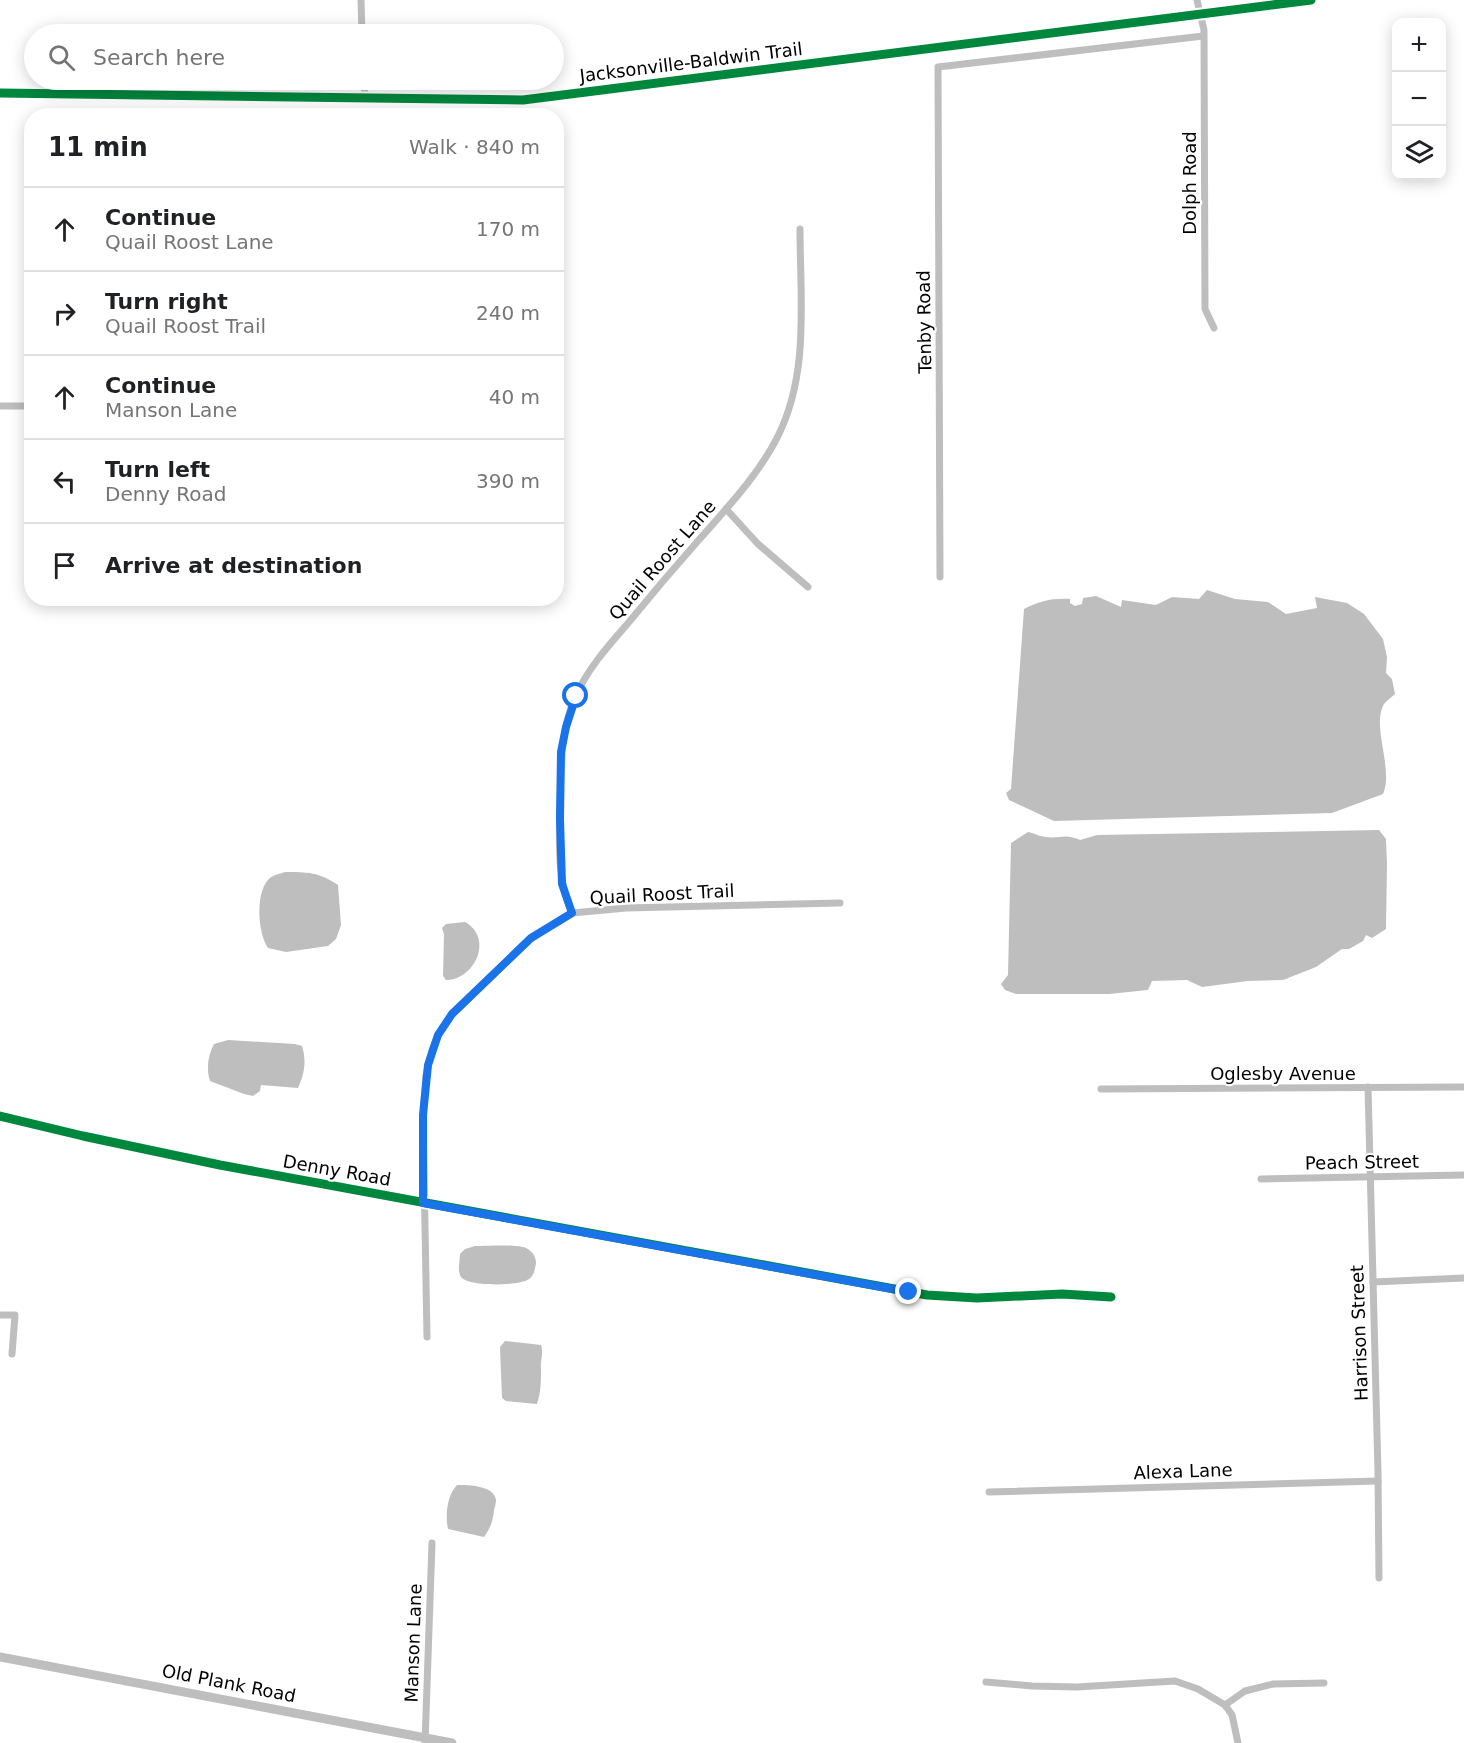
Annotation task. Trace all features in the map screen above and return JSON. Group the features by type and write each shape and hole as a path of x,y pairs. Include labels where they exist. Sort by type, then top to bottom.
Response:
{"street":[{"path":"361,0 362,24"},
{"name":"Dolph Road","path":"1197,0 1202,14 1203,36 1205,309 1214,328"},
{"name":"Tenby Road","path":"940,577 938,67 1203,36"},
{"path":"365,90 365,98"},
{"name":"Quail Roost Lane","path":"572,913 562,884 561,752 576,696 595,662 726,509 766,458 778,437 794,391 800,352 800,228"},
{"path":"0,406 24,406"},
{"path":"726,509 758,544 808,587"},
{"name":"Quail Roost Trail","path":"423,1203 423,1115 426,1075 438,1035 452,1014 531,938 572,913 626,908 840,903"},
{"name":"Harrison Street","path":"1368,1087 1379,1578"},
{"name":"Oglesby Avenue","path":"1101,1089 1464,1087"},
{"name":"Denny Road","path":"0,1116 170,1155 927,1295 977,1298 1062,1294 1111,1297"},
{"name":"Peach Street","path":"1261,1179 1464,1176"},
{"path":"423,1203 427,1337"},
{"path":"1373,1282 1464,1278"},
{"path":"0,1315 15,1316 12,1354"},
{"name":"Alexa Lane","path":"989,1492 1378,1481"},
{"name":"Manson Lane","path":"425,1740 432,1543"},
{"name":"Old Plank Road","path":"0,1657 425,1740 452,1743"},
{"path":"986,1682 1077,1687 1175,1681 1198,1689 1225,1705 1232,1715 1238,1743"},
{"path":"1225,1705 1245,1691 1273,1684 1324,1683"}],"shaded area":[{"path":"1207,590 1235,599 1268,602 1286,614 1317,608 1315,597 1347,603 1364,614 1383,639 1387,657 1386,673 1392,679 1395,694 1384,704 1381,713 1381,736 1386,772 1383,794 1332,813 1054,821 1009,800 1006,793 1011,789 1024,609 1041,602 1058,599 1070,599 1070,603 1075,606 1082,604 1083,598 1096,596 1121,607 1122,600 1156,605 1172,597 1199,599"},
{"path":"1379,830 1386,839 1386,929 1372,938 1366,935 1363,941 1349,949 1342,949 1316,967 1283,980 1248,981 1202,987 1187,980 1152,981 1148,990 1109,994 1016,994 1005,990 1001,984 1008,975 1011,843 1028,832 1044,837 1066,837 1080,840 1097,835"},
{"path":"285,872 313,874 325,877 338,885 341,925 336,939 328,946 286,952 268,948 260,924 261,895 270,878"},
{"path":"465,922 474,929 478,938 477,957 465,973 446,980 443,976 444,934 442,928 446,924"},
{"path":"228,1040 302,1046 304,1068 298,1088 261,1085 260,1091 253,1096 210,1081 208,1067 212,1048 214,1044"},
{"path":"475,1246 526,1248 535,1258 533,1274 524,1281 505,1284 473,1283 466,1280 459,1272 460,1254 465,1249"},
{"path":"505,1341 541,1345 537,1404 506,1401 502,1398 500,1347"},
{"path":"457,1485 480,1487 491,1491 494,1495 496,1501 492,1521 484,1537 448,1529 448,1506 451,1494"}],"cycle path":[{"name":"Jacksonville-Baldwin Trail","path":"0,93 523,100 1311,0"},
{"path":"0,1116 220,1165 927,1295 977,1298 1062,1294 1111,1297"}],"route":[{"path":"576,696 561,752 560,867 562,884 572,913 531,938 452,1014 438,1035 426,1075 423,1115 425,1184 423,1203 909,1292"}]}
